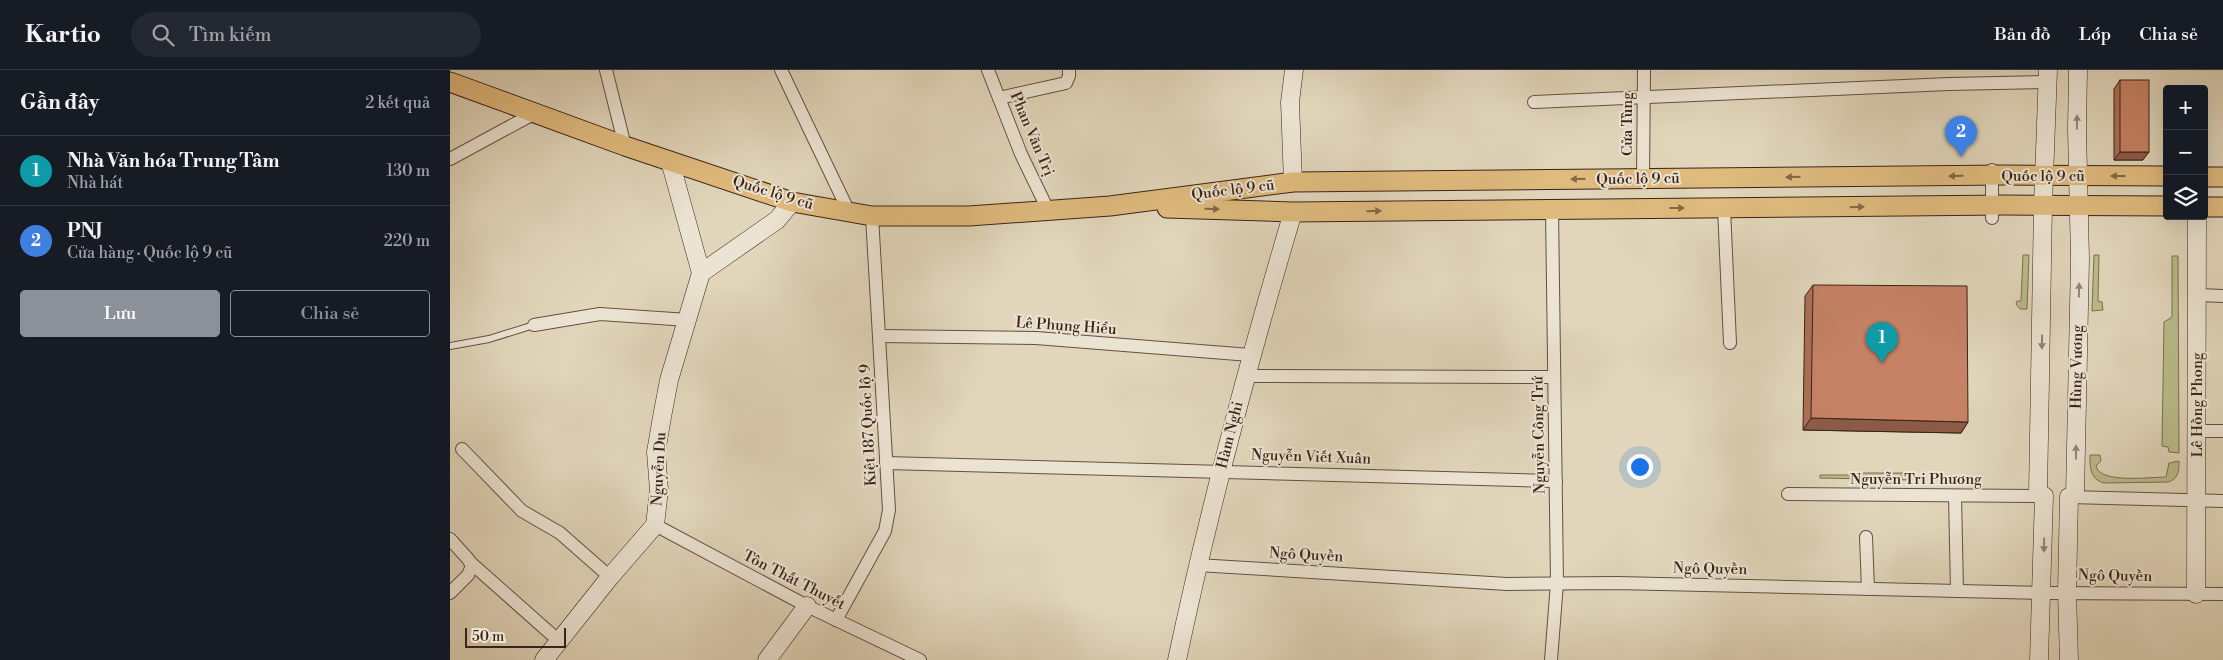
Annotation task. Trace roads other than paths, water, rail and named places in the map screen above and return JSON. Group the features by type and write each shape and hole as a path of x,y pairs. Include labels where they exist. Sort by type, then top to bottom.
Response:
{"main road":[{"name":"Quốc lộ 9 cũ","path":"450,82 625,146 792,202 850,214 872,216 969,216 1110,206 1293,182 1724,178 1992,172 2045,176 2163,176"},
{"path":"2208,177 2223,177"},
{"path":"1724,178 1724,208"},
{"path":"1643,208 1644,179"},
{"path":"1552,180 1552,209"},
{"path":"1293,182 1293,212"},
{"name":"Quốc lộ 9 cũ","path":"1110,206 1293,212 1643,208 1992,211 2043,205 2163,206"},
{"path":"2208,206 2223,207"}],"street":[{"path":"606,70 625,146"},
{"path":"781,70 850,214"},
{"name":"Phan Văn Trị","path":"988,70 1021,154 1048,210"},
{"path":"999,98 1066,82 1070,70"},
{"path":"1293,182 1290,102 1294,70"},
{"name":"Cửa Tùng","path":"1644,70 1644,179"},
{"name":"Hùng Vương","path":"2070,660 2067,592 2072,496 2080,206 2078,70"},
{"path":"1534,102 1949,84 2048,76 2043,205 2041,495 2043,593 2040,660"},
{"path":"450,158 535,113"},
{"path":"670,161 701,273 777,220 792,202"},
{"path":"1992,172 1992,211"},
{"path":"1724,208 1730,343"},
{"name":"Nguyễn Công Trứ","path":"1551,660 1557,583 1552,209"},
{"name":"Hàm Nghi","path":"1177,660 1197,565 1250,355 1293,212"},
{"name":"Kiệt 187 Quốc lộ 9","path":"836,620 885,531 889,510 872,216"},
{"name":"Lê Hồng Phong","path":"2196,594 2197,220"},
{"name":"Nguyễn Du","path":"544,660 610,576 655,525 659,490 656,452 660,426 669,380 701,273"},
{"path":"2198,295 2223,296"},
{"path":"534,325 600,314 688,320"},
{"name":"Lê Phụng Hiểu","path":"879,336 1036,338 1250,355"},
{"path":"1245,376 1554,377"},
{"path":"2197,431 2223,430"},
{"path":"462,450 522,511 560,533 610,576"},
{"name":"Nguyễn Viết Xuân","path":"886,463 1221,470 1556,481"},
{"name":"Nguyễn Tri Phương","path":"1788,494 2041,495"},
{"path":"2041,495 2223,501"},
{"path":"1955,496 1956,591"},
{"name":"Tôn Thất Thuyết","path":"655,525 807,606 920,660"},
{"path":"1866,537 1868,589"},
{"path":"450,540 471,563 559,641"},
{"path":"450,592 471,572 471,563"},
{"name":"Ngô Quyền","path":"1197,565 1507,584 1557,583 2043,593 2223,594"},
{"path":"767,660 807,606"}],"lane":[{"path":"450,346 489,339 534,325"}],"place":[{"name":"PNJ","path":"1961,157"},
{"name":"Nhà Văn hóa Trung Tâm","path":"1882,363"}]}
